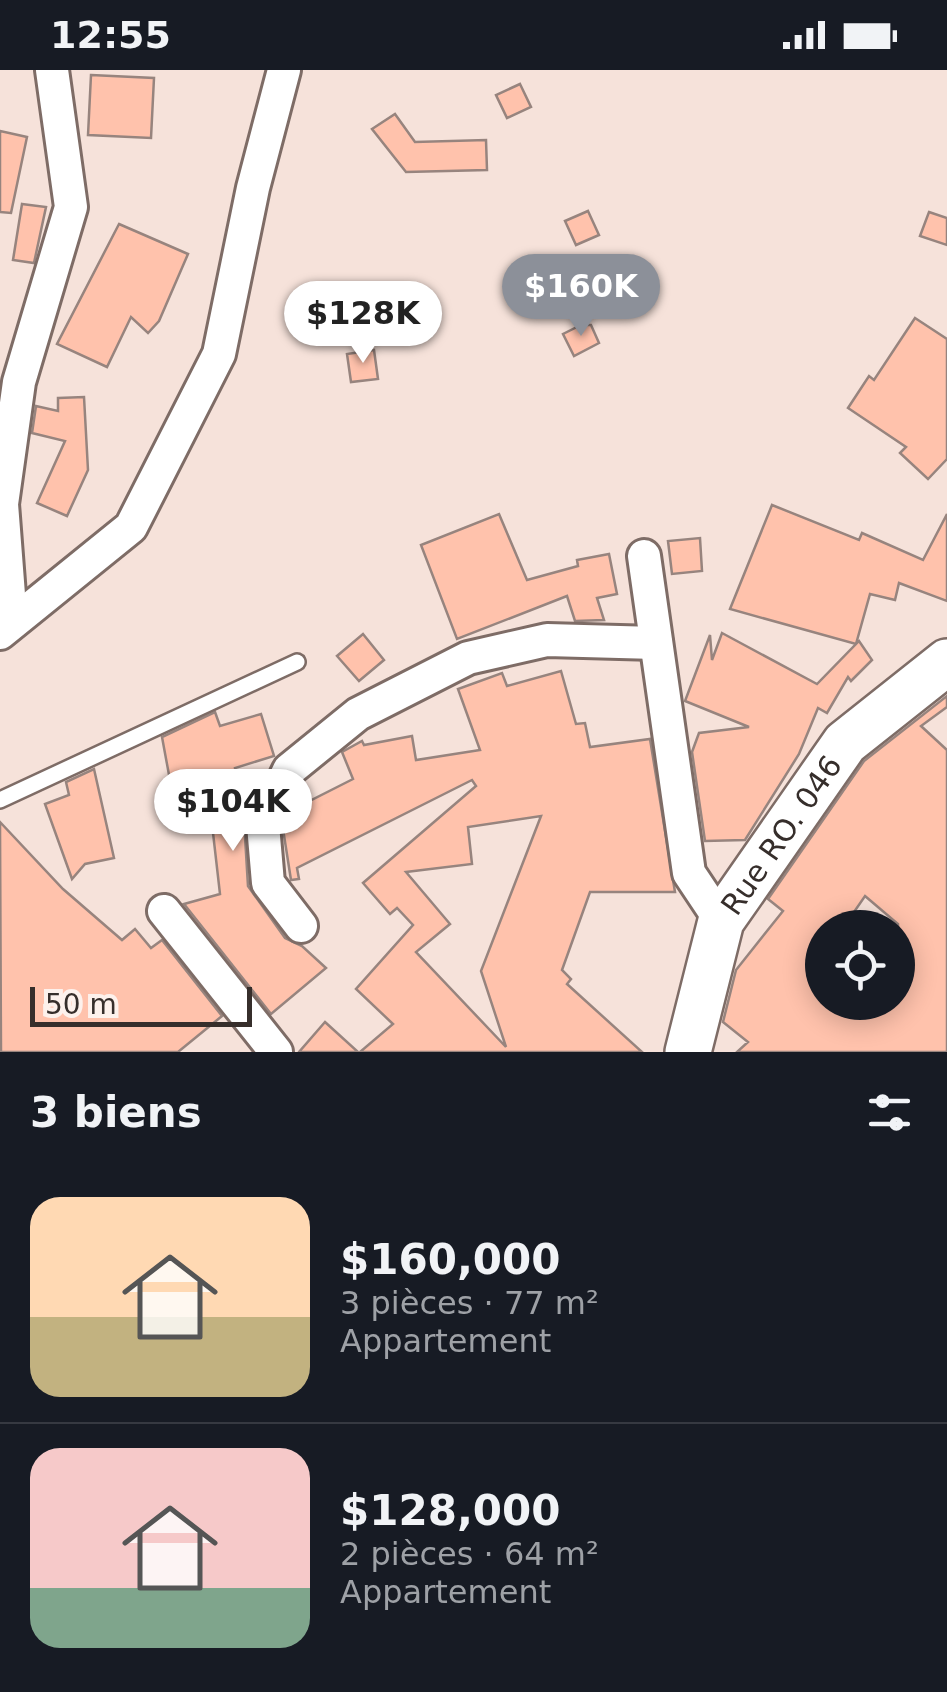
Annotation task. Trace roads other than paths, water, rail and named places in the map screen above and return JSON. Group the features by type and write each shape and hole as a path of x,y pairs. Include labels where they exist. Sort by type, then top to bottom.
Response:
{"street":[{"path":"6,627 2,504 19,382 71,207 52,70"},
{"path":"6,627 131,527 219,354 253,188 284,70"},
{"path":"644,556 689,872 721,921"},
{"path":"302,926 268,883 264,825 289,770 358,714 468,658 547,640 656,643"},
{"name":"Rue RO. 046","path":"688,1052 721,921 845,743 947,662"},
{"path":"164,911 276,1052"}],"lane":[{"path":"0,800 297,662"}]}
